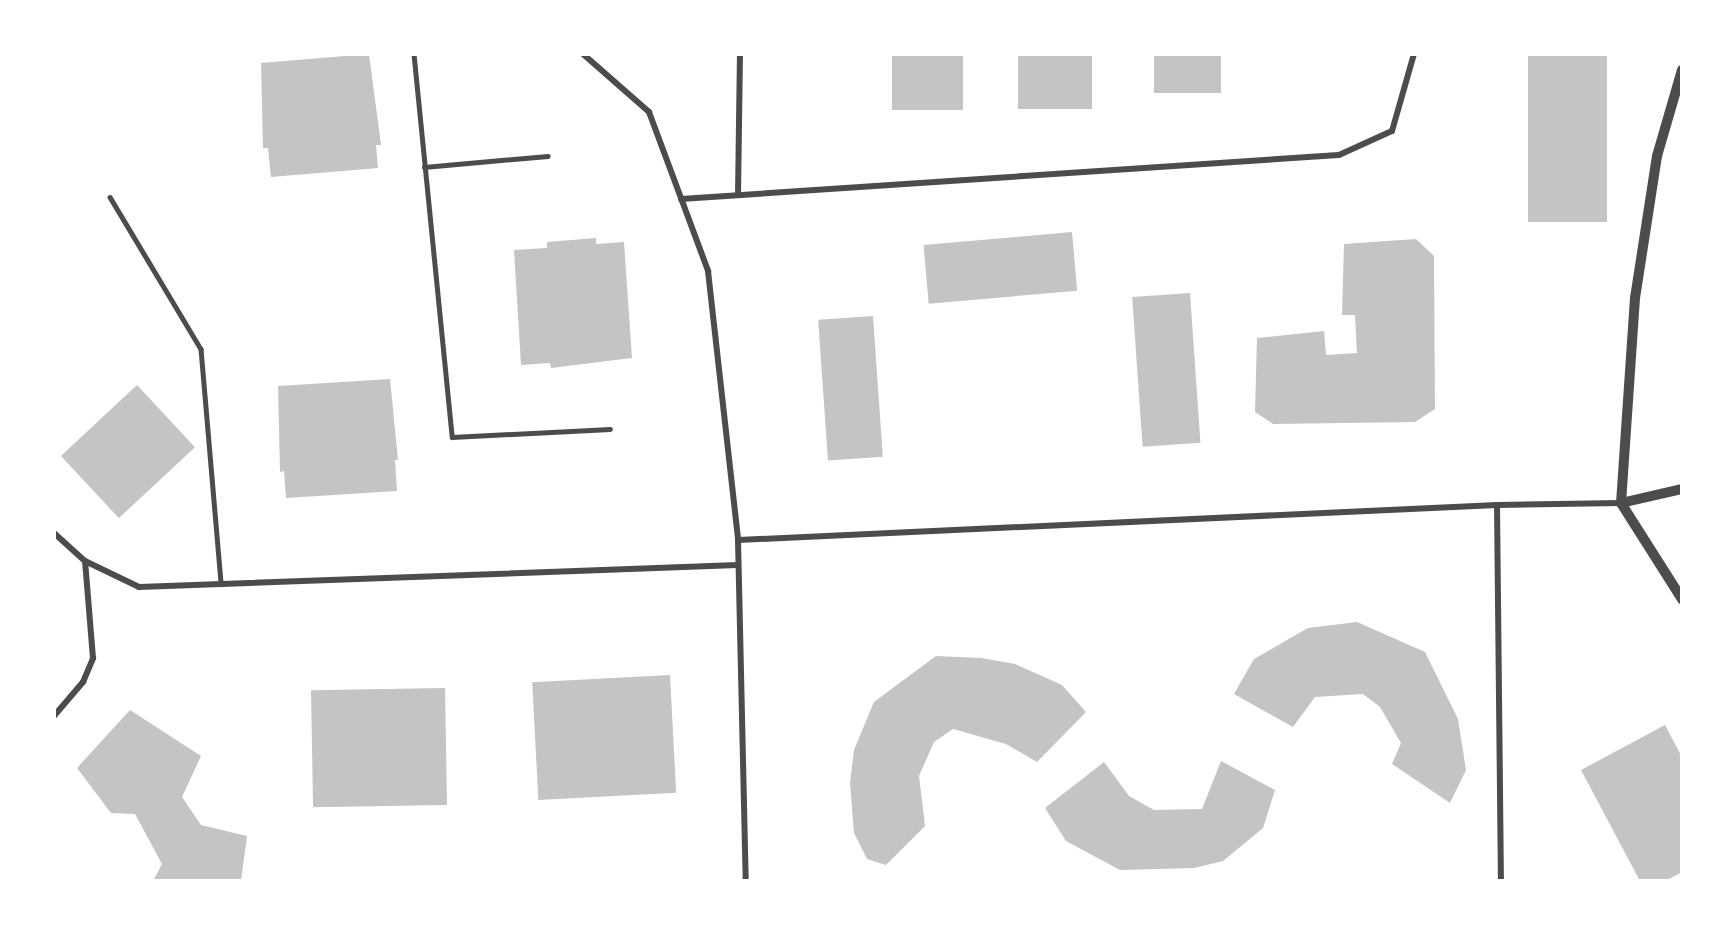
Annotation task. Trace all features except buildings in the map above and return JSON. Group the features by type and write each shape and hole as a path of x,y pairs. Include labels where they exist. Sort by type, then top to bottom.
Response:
{"street":[{"path":"583,54 649,112 708,271 738,540 746,881"},
{"path":"738,195 740,54"},
{"path":"681,199 1339,156 1392,130 1414,54"},
{"path":"1682,70 1657,156 1635,298 1621,503 1682,599"},
{"path":"738,540 1497,505 1621,503 1682,489"},
{"path":"1497,505 1501,881"},
{"path":"54,533 85,561 139,587 738,565"},
{"path":"54,716 83,682 93,658 85,561"}],"lane":[{"path":"414,54 452,437 610,429"},
{"path":"424,166 548,156"},
{"path":"110,197 201,349 221,584"}]}
